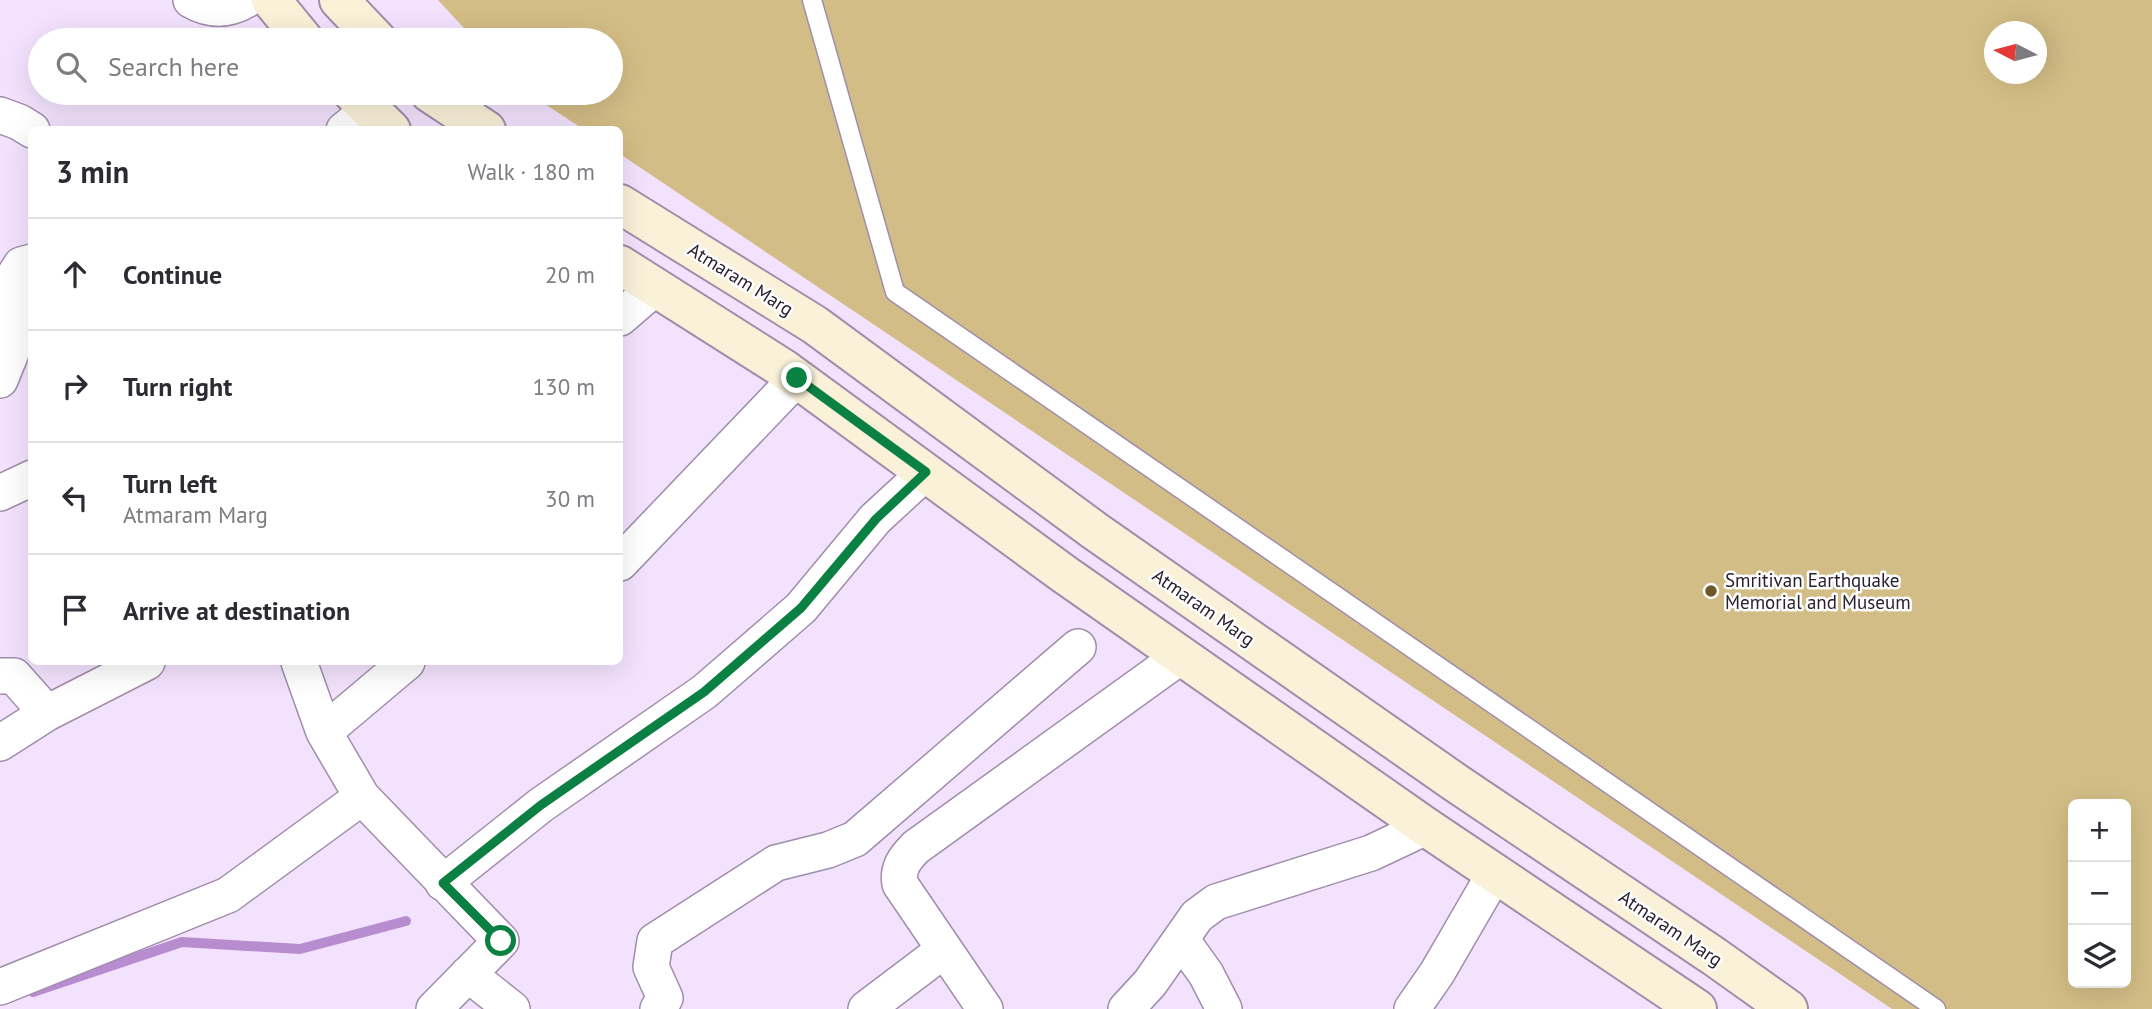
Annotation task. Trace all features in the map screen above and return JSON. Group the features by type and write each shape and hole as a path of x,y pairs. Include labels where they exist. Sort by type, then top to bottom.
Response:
{"main road":[{"path":"271,0 294,28"},
{"path":"339,0 366,28"},
{"path":"448,105 480,126"},
{"name":"Atmaram Marg","path":"623,206 815,325 1106,538 1456,783 1788,1009"},
{"path":"623,267 797,378 1181,656 1685,1006"}],"street":[{"path":"191,0 212,9 223,9 246,0"},
{"path":"0,115 28,128"},
{"path":"0,380 11,353 11,281 21,265 28,263"},
{"path":"623,315 656,287"},
{"path":"623,560 797,378"},
{"path":"443,883 541,805 704,692 801,608 876,519 926,472"},
{"path":"0,493 28,480"},
{"path":"668,1005 651,967 655,941 775,863 828,850 855,839 1078,647"},
{"path":"985,1009 900,884 898,873 905,858 916,847 1181,656"},
{"path":"0,743 47,713 141,665"},
{"path":"300,665 324,732 362,797 501,941 434,1009"},
{"path":"324,732 403,665"},
{"path":"0,676 14,676 47,713"},
{"path":"0,987 228,895 362,797"},
{"path":"1126,1009 1150,983 1197,916 1216,902 1371,853 1426,827"},
{"path":"1412,1009 1437,973 1494,873"},
{"path":"1181,939 1206,974 1224,1009"},
{"path":"866,1009 944,950"},
{"path":"468,974 513,1009"}],"lane":[{"path":"812,0 895,292 1936,1009"}],"shaded area":[{"name":"Smritivan Earthquake Memorial and Museum","path":"438,0 2152,0 2152,1009 1892,1009 623,156 623,126 578,126 546,105 623,105 623,28 464,28"}],"waterway":[{"path":"33,992 182,942 300,949 406,921"}],"place":[{"name":"Smritivan Earthquake Memorial and Museum","path":"1711,591"}],"route":[{"path":"501,941 443,883 541,805 704,692 801,608 876,519 926,472 797,378"}]}
